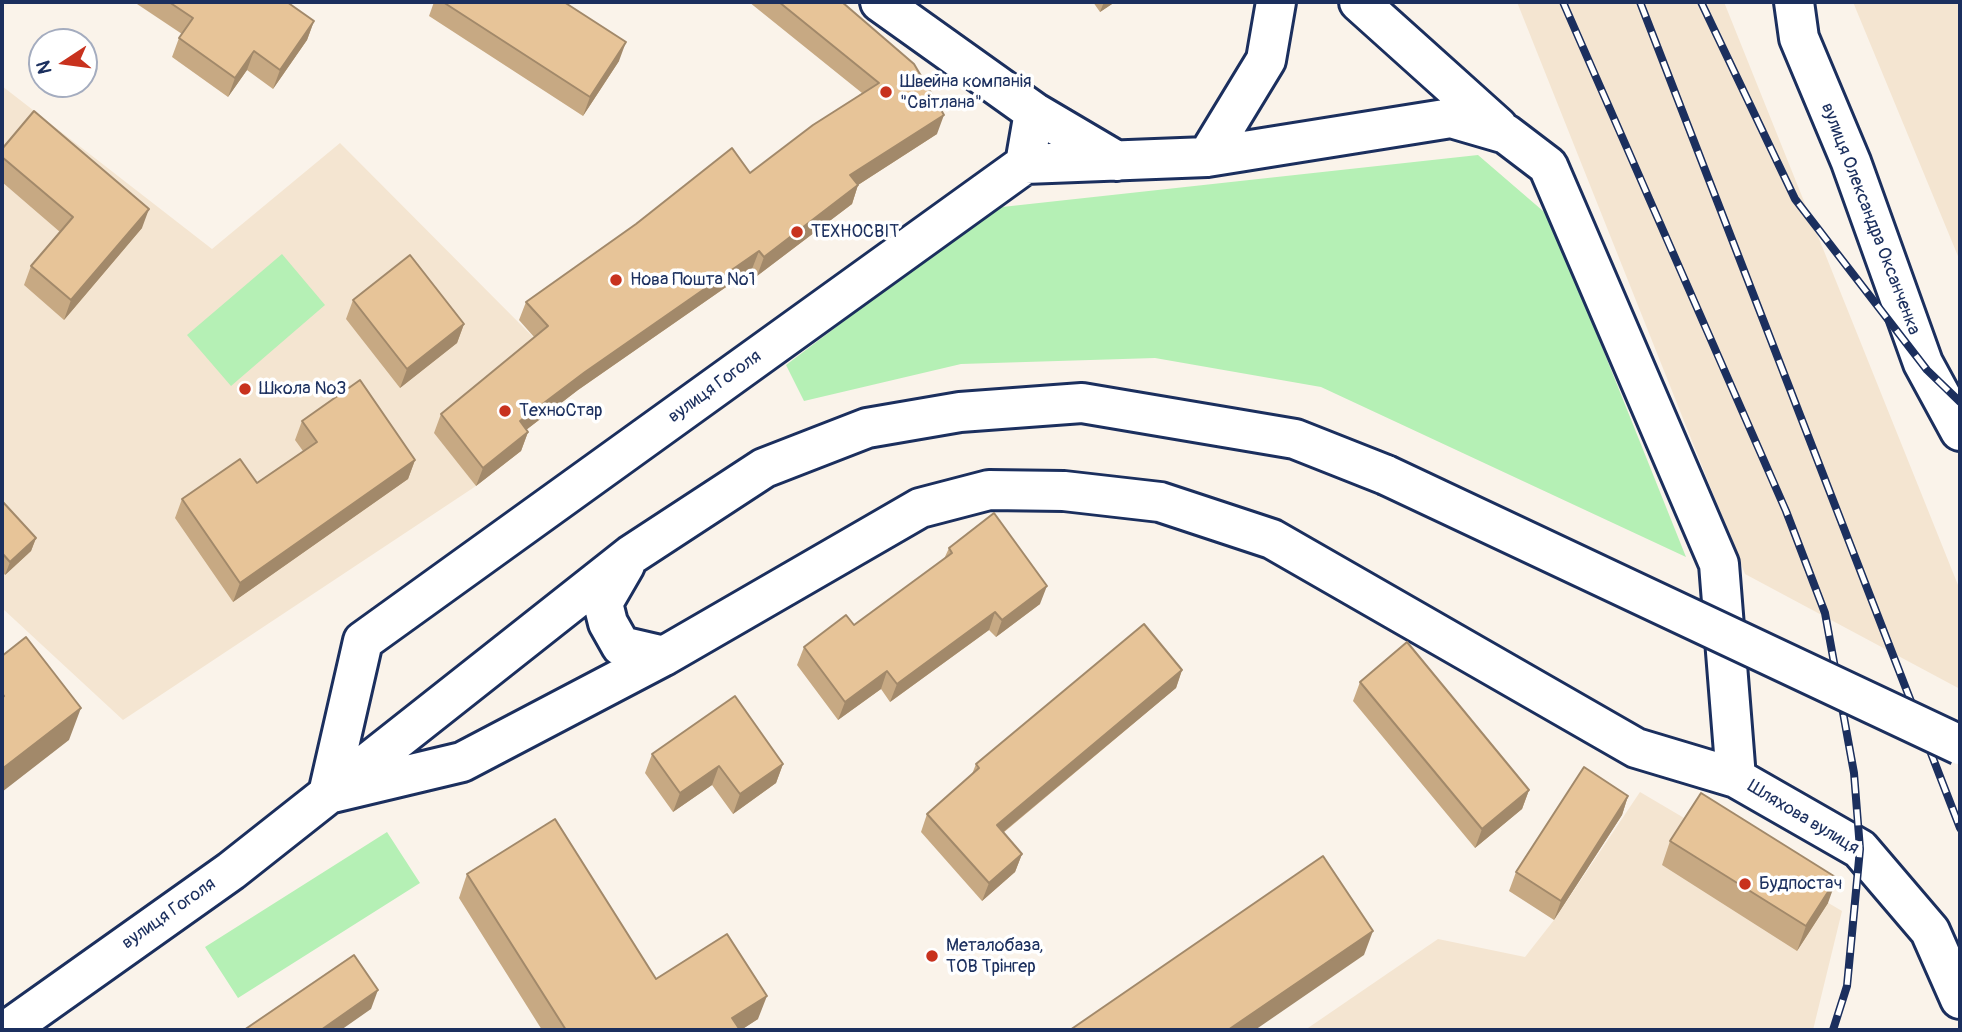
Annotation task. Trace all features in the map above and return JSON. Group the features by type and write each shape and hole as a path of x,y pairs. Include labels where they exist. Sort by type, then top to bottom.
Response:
{"street":[{"path":"880,2 1034,112 1117,161"},
{"path":"1207,157 1266,60 1276,2"},
{"path":"1359,2 1506,134 1548,166 1719,564 1735,778"},
{"name":"вулиця Олександра Оксанченка","path":"1794,2 1799,38 1851,162 1923,363 1960,431"},
{"path":"1034,112 1025,163 1207,157 1451,118 1506,134"},
{"name":"вулиця Гоголя","path":"432,710 382,721 360,694 363,641 1025,163"},
{"name":"вулиця Гоголя","path":"7,1030 231,870 631,555 764,468 867,428 960,412 1082,403 1295,439 1386,475 1960,745"},
{"name":"Шляхова вулиця","path":"664,656 920,508 989,489 1064,491 1160,502 1272,539 1636,748 1735,778 1860,849 1930,932 1960,999"},
{"name":"вулиця Гоголя","path":"631,555 603,603 608,623 621,646 664,656"},
{"path":"328,794 363,641"},
{"name":"вулиця Гоголя","path":"328,794 461,762 664,656"}],"shaded area":[{"path":"1517,2 1724,2 1960,590 1960,689 1745,574"},
{"path":"1853,2 1960,2 1960,261"},
{"name":"Школа №3","path":"2,86 212,249 340,143 541,345 435,432 476,486 123,720 2,608"},
{"name":"Будпостач","path":"1640,792 1842,911 1813,1030 1305,1030 1438,939 1525,957 1554,920"}],"green space":[{"path":"1478,155 1550,217 1686,557 1321,387 1155,358 961,364 804,401 786,365 993,208"},
{"path":"282,254 325,305 231,386 187,335"},
{"path":"387,832 420,883 238,998 205,947"}],"building":[{"path":"169,2 287,2 314,21 280,70 254,51 235,78 179,38 193,18"},
{"path":"443,2 564,2 626,42 590,97"},
{"path":"779,2 842,2 914,64 944,115 850,175 858,185 764,257 759,251 585,372 520,421 528,432 483,468 441,414 548,326 526,302 636,224 732,148 750,173 813,125 879,83"},
{"path":"34,111 149,209 71,300 31,266 73,217 2,157 2,149"},
{"path":"410,255 464,324 407,369 353,300"},
{"path":"360,380 415,460 240,583 182,499 240,459 257,483 317,442 302,421"},
{"path":"2,501 36,538 10,562 2,553"},
{"path":"994,513 1047,586 1002,620 995,612 897,684 887,671 845,702 804,647 846,615 854,625 952,553 949,548"},
{"path":"1144,624 1182,670 997,825 1022,854 989,883 927,814 979,768 976,764"},
{"path":"26,637 81,708 2,769 2,656"},
{"path":"1407,642 1529,790 1482,829 1360,682"},
{"path":"735,696 783,764 740,794 719,766 680,793 652,754"},
{"path":"1584,767 1628,796 1561,901 1516,872"},
{"path":"1701,793 1837,878 1806,926 1670,841"},
{"path":"555,819 656,979 727,934 767,996 732,1018 740,1030 566,1030 467,874"},
{"path":"1323,856 1373,931 1228,1030 1070,1030"},
{"path":"354,955 378,990 321,1030 244,1030"}],"railway":[{"path":"1563,2 1786,511 1825,613 1854,773 1860,849 1847,986 1833,1030"},
{"path":"1640,2 1960,828"},
{"path":"1701,2 1795,199 1927,370 1960,402"}],"place":[{"name":"Швейна компанія \"Світлана\"","path":"886,92"},
{"name":"ТЕХНОСВІТ","path":"797,232"},
{"name":"Нова Пошта №1","path":"616,280"},
{"name":"Школа №3","path":"245,389"},
{"name":"ТехноСтар","path":"505,411"},
{"name":"Будпостач","path":"1745,884"},
{"name":"Металобаза, ТОВ Трінгер","path":"932,956"}]}
